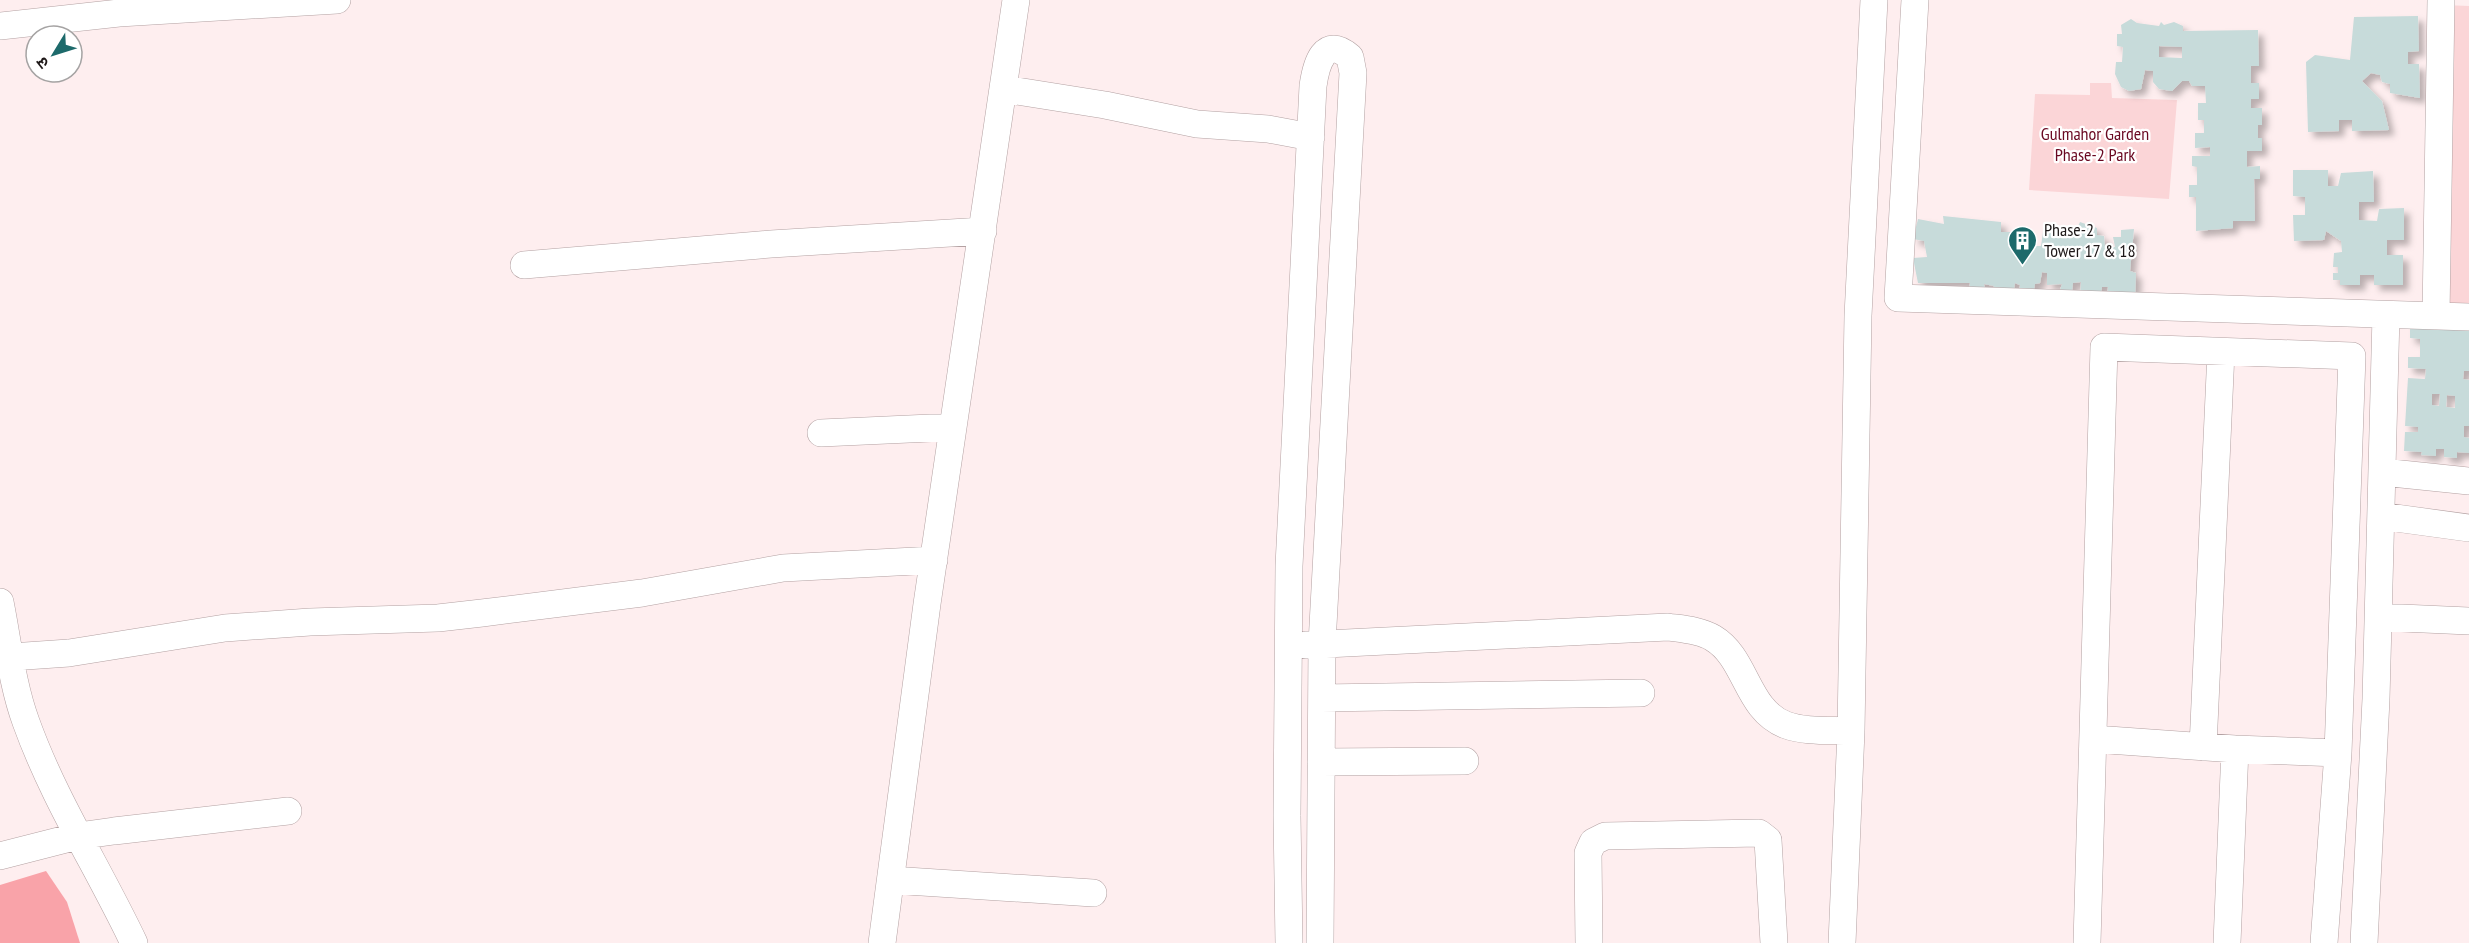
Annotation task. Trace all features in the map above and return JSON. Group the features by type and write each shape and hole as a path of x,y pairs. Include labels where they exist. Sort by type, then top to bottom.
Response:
{"street":[{"path":"0,26 119,13 337,0"},
{"path":"882,943 934,560 1016,0"},
{"path":"1842,943 1851,731 1858,316 1874,0"},
{"path":"1915,0 1898,298 2469,317"},
{"path":"2436,315 2440,0"},
{"path":"1289,943 1289,566 1315,69 1326,51 1344,51 1350,57 1353,73 1322,644 1320,943"},
{"path":"1004,89 1105,105 1197,124 1268,129 1311,137"},
{"path":"524,265 771,244 983,231"},
{"path":"2364,943 2379,617 2386,315"},
{"path":"2087,943 2103,347 2352,356 2338,753 2324,943"},
{"path":"2203,747 2221,352"},
{"path":"1298,395 1336,399"},
{"path":"821,433 954,426"},
{"path":"2382,472 2469,481"},
{"path":"2381,516 2469,528"},
{"path":"11,657 69,653 225,628 482,614 642,593 783,568 934,560"},
{"path":"0,602 11,657 8,688 53,787 134,943"},
{"path":"2379,617 2469,621"},
{"path":"1288,646 1668,627 1688,629 1713,638 1732,656 1758,703 1772,717 1786,725 1851,731"},
{"path":"1322,699 1641,693"},
{"path":"2094,739 2235,749 2338,753"},
{"path":"2227,943 2235,749"},
{"path":"1321,762 1465,761"},
{"path":"0,856 78,836 288,811"},
{"path":"1589,943 1588,853 1593,842 1605,836 1759,833 1768,840 1774,943"},
{"path":"891,880 1093,894"}],"green space":[{"path":"2444,5 2469,6 2469,316 2440,312"},
{"name":"Gulmahor Garden Phase-2 Park","path":"2090,83 2111,83 2112,98 2177,100 2169,199 2029,190 2035,94 2090,95"}],"shaded area":[{"path":"46,871 67,902 80,943 0,943 0,885"}],"building":[{"path":"2418,16 2419,51 2408,52 2408,64 2419,64 2420,98 2390,93 2390,84 2382,82 2380,75 2371,73 2362,81 2382,101 2389,130 2352,131 2352,120 2339,120 2339,131 2308,132 2306,62 2315,55 2350,60 2354,17"},
{"path":"2131,19 2137,23 2159,26 2161,22 2164,25 2174,22 2183,26 2183,31 2258,30 2259,66 2251,66 2251,83 2259,83 2259,99 2251,99 2251,108 2262,108 2262,125 2258,125 2258,138 2262,138 2262,151 2247,151 2247,167 2260,166 2260,179 2254,179 2255,221 2233,221 2233,228 2196,231 2196,197 2189,197 2189,185 2197,185 2197,167 2192,166 2192,156 2210,156 2210,147 2195,148 2195,133 2204,133 2204,120 2198,120 2198,103 2206,103 2205,86 2192,86 2189,81 2182,81 2172,91 2159,89 2153,82 2153,71 2145,70 2141,89 2129,91 2121,87 2115,74 2116,62 2122,62 2123,47 2117,46 2117,34 2122,34 2121,25","holes":["2159,46 2182,47 2182,58 2159,57"]},
{"path":"2293,170 2328,170 2328,186 2338,186 2341,173 2373,171 2374,202 2359,202 2359,220 2377,221 2379,209 2404,208 2404,240 2387,240 2387,255 2403,255 2403,285 2374,285 2374,275 2360,275 2360,285 2340,285 2340,280 2333,280 2333,273 2338,273 2338,267 2333,267 2334,253 2342,252 2341,241 2326,231 2324,240 2294,241 2293,215 2305,215 2305,197 2293,196"},
{"name":"Phase-2 Tower 17 & 18","path":"1943,216 2001,222 2001,232 2017,232 2017,246 2041,246 2044,225 2076,231 2080,222 2097,228 2097,235 2104,236 2105,247 2115,247 2113,237 2121,237 2121,230 2134,229 2130,271 2136,273 2135,300 2107,299 2108,287 2102,287 2101,293 2080,295 2081,282 2073,283 2072,291 2060,290 2062,284 2047,285 2047,273 2042,272 2040,283 2035,284 2033,295 2019,294 2020,285 2015,283 2014,289 2009,288 2009,300 1992,298 1994,286 1984,284 1986,294 1969,293 1970,283 1918,283 1913,258 1927,257 1924,241 1913,239 1918,219 1944,224"},
{"path":"2410,321 2469,324 2469,371 2464,371 2463,379 2469,380 2469,426 2464,426 2464,437 2469,438 2469,453 2457,452 2457,458 2444,457 2444,449 2436,449 2436,456 2404,451 2405,432 2418,432 2418,427 2405,426 2408,378 2425,379 2426,369 2408,368 2408,357 2420,357 2420,339 2410,338","holes":["2432,394 2440,394 2439,406 2432,405","2447,395 2455,396 2455,408 2446,407"]}],"place":[{"name":"Phase-2 Tower 17 & 18","path":"2023,266"}]}
